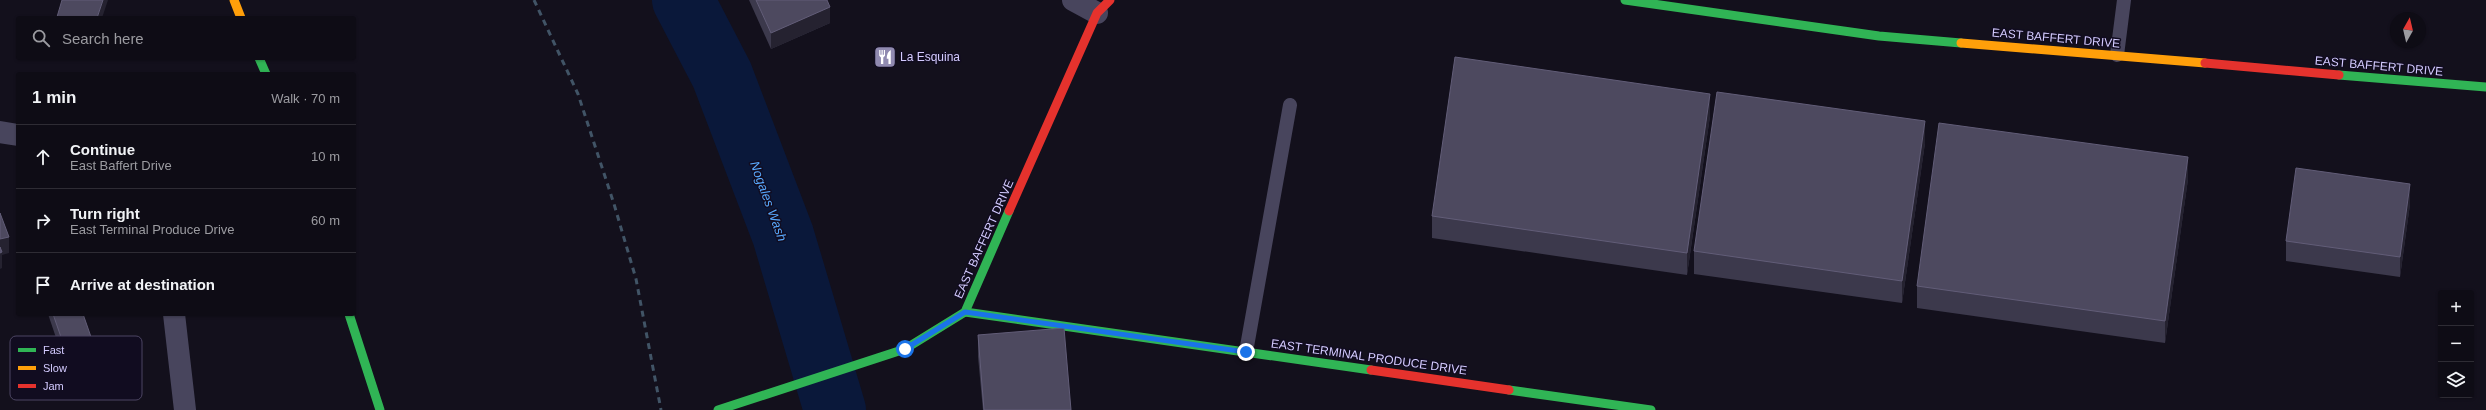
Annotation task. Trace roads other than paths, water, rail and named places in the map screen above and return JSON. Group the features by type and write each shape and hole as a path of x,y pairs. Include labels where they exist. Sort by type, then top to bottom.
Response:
{"street":[{"path":"234,0 240,16"},
{"path":"1073,0 1104,6"},
{"name":"EAST BAFFERT DRIVE","path":"1625,0 1879,36 2486,87"},
{"name":"EAST BAFFERT DRIVE","path":"718,410 905,349 965,312 1104,6"},
{"path":"260,60 265,72"},
{"path":"0,132 16,135"},
{"name":"EAST TERMINAL PRODUCE DRIVE","path":"965,312 1651,410"},
{"path":"174,316 185,410"},
{"path":"350,316 380,410"}],"lane":[{"path":"2117,56 2124,0"},
{"path":"1246,352 1290,104"}],"waterway":[{"name":"Nogales Wash","path":"683,0 722,75 783,235 835,410"}],"railway":[{"path":"534,0 578,94 614,204 636,279 661,410"}],"place":[{"name":"La Esquina","path":"885,57"}]}
